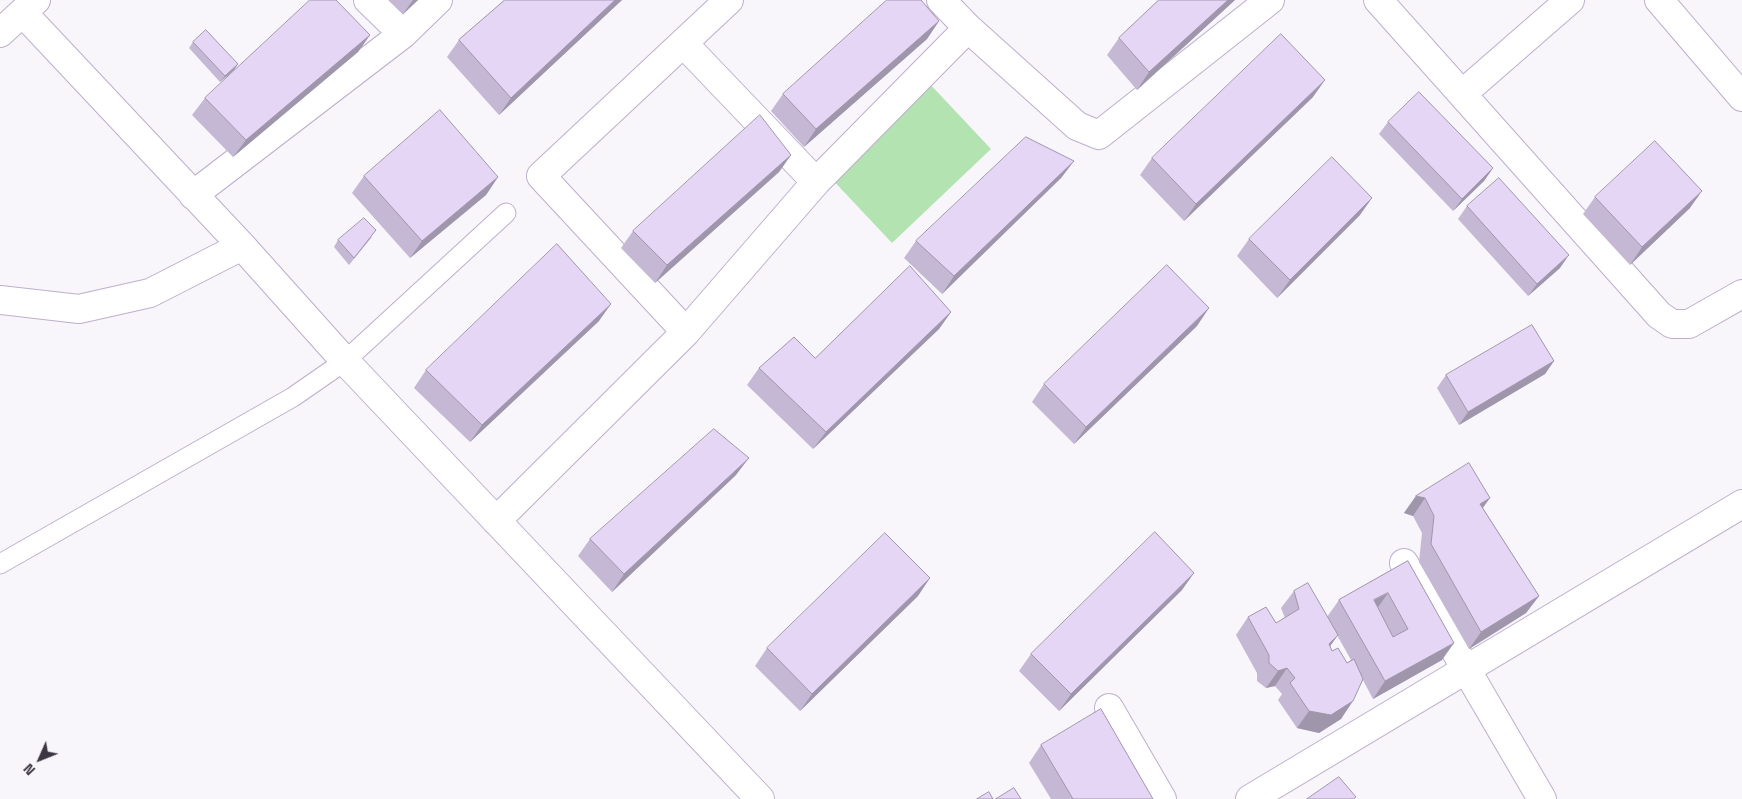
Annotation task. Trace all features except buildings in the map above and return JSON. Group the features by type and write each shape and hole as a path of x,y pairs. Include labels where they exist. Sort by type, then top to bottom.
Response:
{"street":[{"path":"368,0 403,34"},
{"path":"193,195 403,34 438,0"},
{"path":"686,332 541,176 729,0"},
{"path":"941,0 968,28 1077,126 1099,135 1270,0"},
{"path":"1378,0 1659,315 1672,324 1689,324 1742,294"},
{"path":"1462,94 1570,0"},
{"path":"1659,0 1742,97"},
{"path":"0,33 30,6 193,195 242,246 345,361 760,799"},
{"path":"496,521 686,332 816,182 968,28"},
{"path":"683,43 816,182"},
{"path":"0,300 79,309 150,293 242,246"},
{"path":"1250,799 1466,670 1739,511"},
{"path":"1404,562 1542,799"},
{"path":"1109,708 1162,799"}],"lane":[{"path":"0,564 293,397 345,361 506,213"}],"green space":[{"path":"928,82 991,149 892,243 828,175"}]}
